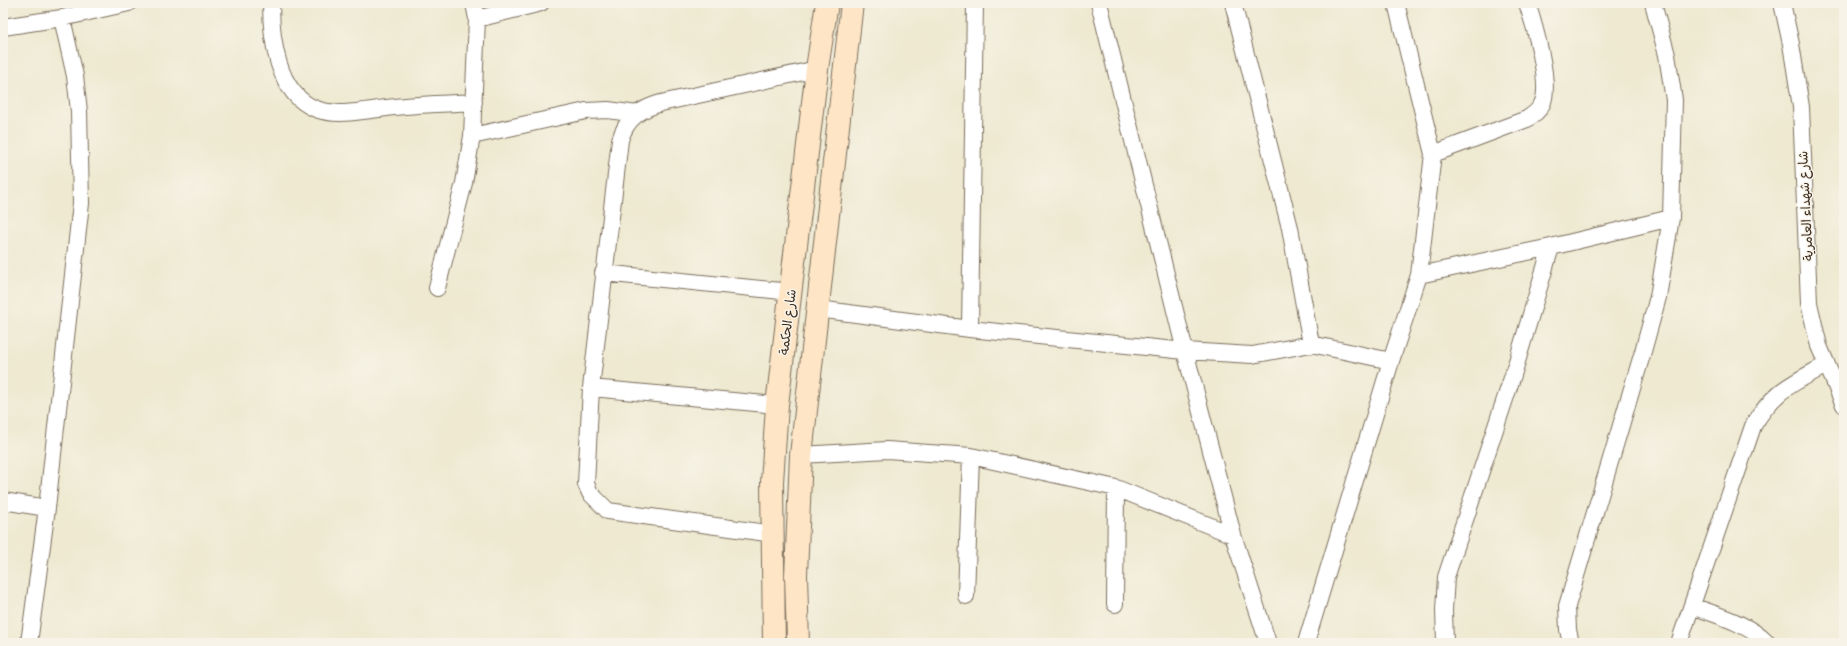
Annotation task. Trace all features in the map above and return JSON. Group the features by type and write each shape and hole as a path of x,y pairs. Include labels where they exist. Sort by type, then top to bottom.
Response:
{"street":[{"path":"3,27 62,18 129,3"},
{"path":"270,3 274,38 281,69 293,92 304,102 316,109 333,112 354,112 394,107 474,102"},
{"path":"437,288 464,183 472,136 477,19 474,3"},
{"path":"477,19 541,3"},
{"name":"شارع الحكمة","path":"774,643 772,482 777,405 817,69 827,3"},
{"path":"970,329 975,3"},
{"path":"1098,3 1185,351 1233,535 1268,643"},
{"path":"1233,3 1290,228 1311,344"},
{"path":"1306,643 1391,361 1419,275 1432,154 1396,3"},
{"path":"1432,154 1527,120 1537,112 1543,103 1545,92 1538,38 1527,3"},
{"path":"1571,643 1568,630 1567,606 1608,473 1658,297 1671,218 1674,100 1667,55 1653,3"},
{"name":"شارع شهداء العامرية","path":"1782,3 1801,107 1809,302 1818,346 1844,405"},
{"path":"798,643 796,575 801,455 843,67 857,4"},
{"path":"29,643 47,508 81,203 80,111 75,76 62,18"},
{"path":"773,534 608,511 590,493 586,484 591,388 603,273 620,140 626,125 637,114 661,103 817,69"},
{"path":"472,136 586,111 608,110 637,114"},
{"path":"1419,275 1551,247 1671,218"},
{"path":"1445,643 1444,610 1446,577 1513,375 1551,247"},
{"path":"603,273 791,292"},
{"path":"818,309 970,329 1185,351 1252,355 1311,344 1391,361"},
{"path":"1679,643 1753,426 1772,399 1784,388 1826,365"},
{"path":"591,388 777,405"},
{"path":"801,455 887,450 971,456 1116,488 1233,535"},
{"path":"966,596 971,456"},
{"path":"1115,604 1116,488"},
{"path":"3,501 47,508"},
{"path":"1692,606 1734,622 1752,632 1767,643"}]}
